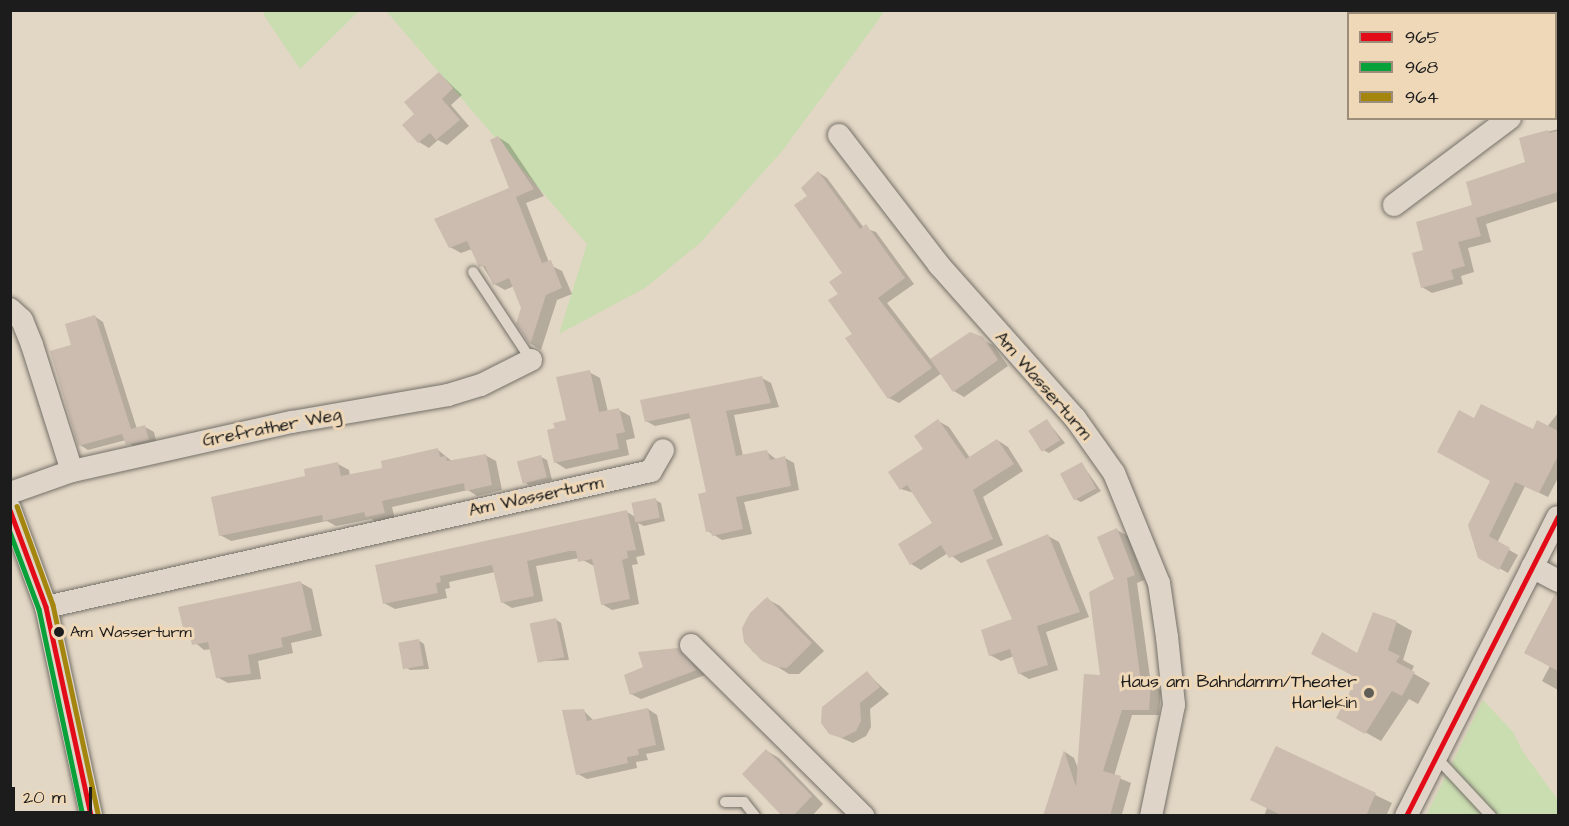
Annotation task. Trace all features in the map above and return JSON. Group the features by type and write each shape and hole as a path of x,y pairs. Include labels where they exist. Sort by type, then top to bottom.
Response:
{"street":[{"path":"1394,205 1507,120"},
{"name":"Am Wasserturm","path":"838,135 945,273 1075,418 1118,482 1159,583 1174,705 1151,816"},
{"path":"10,309 22,320 32,345 72,471"},
{"name":"Grefrather Weg","path":"10,493 72,471 292,422 448,396 481,385 531,360"},
{"name":"Am Wasserturm","path":"46,607 651,471 663,450"},
{"path":"10,509 46,607 91,816"},
{"path":"1406,816 1558,517"},
{"path":"1532,567 1558,581"},
{"path":"691,645 863,816"}],"lane":[{"path":"473,272 531,360"},
{"path":"1436,757 1491,816"},
{"path":"724,802 744,802 755,816"}],"green space":[{"path":"266,11 359,11 300,69 263,14"},
{"path":"386,11 885,11 783,150 700,243 645,288 559,334 587,244"},
{"path":"1483,700 1513,732 1523,752 1558,800 1558,815 1426,816"}],"building":[{"path":"439,72 453,88 442,99 460,120 436,140 430,133 418,143 402,125 414,114 404,102"},
{"path":"1548,130 1549,133 1558,131 1558,192 1476,218 1481,236 1458,242 1465,266 1451,270 1454,279 1421,288 1412,253 1423,250 1416,222 1472,205 1466,182 1525,162 1519,138"},
{"path":"498,136 534,189 516,197 542,263 551,260 562,288 546,295 530,345 516,324 521,308 509,278 493,285 485,266 479,267 467,241 449,248 434,219 509,188 490,140"},
{"path":"818,171 860,229 866,224 905,278 878,298 932,368 888,399 845,338 852,334 828,300 838,294 829,282 842,273 794,205 807,196 801,188"},
{"path":"95,315 131,429 145,425 149,440 126,445 122,434 78,446 50,351 71,345 65,324"},
{"path":"970,332 983,337 998,360 953,392 930,359"},
{"path":"590,370 599,412 619,408 625,432 616,434 619,449 554,463 547,430 555,428 553,423 566,420 556,377"},
{"path":"762,376 771,403 726,411 736,456 767,450 770,460 785,456 791,486 736,497 743,529 712,536 711,531 706,532 698,494 706,492 689,413 645,422 640,400"},
{"path":"1481,404 1533,429 1537,420 1558,431 1558,456 1539,493 1515,482 1489,536 1510,548 1499,570 1478,558 1468,525 1490,481 1437,452 1459,410 1474,418"},
{"path":"938,419 966,459 997,439 1014,464 973,490 993,539 949,558 941,545 910,565 898,544 932,523 907,485 900,490 888,472 923,449 914,436"},
{"path":"1047,419 1060,440 1042,452 1028,431"},
{"path":"438,448 440,457 446,456 447,461 486,454 492,485 465,491 464,483 382,501 385,513 366,517 364,512 323,521 322,515 219,536 211,497 305,476 304,469 338,462 341,476 382,468 381,461"},
{"path":"541,455 547,477 523,484 517,461"},
{"path":"1082,462 1096,488 1074,500 1060,474"},
{"path":"656,498 660,518 635,522 631,503"},
{"path":"627,510 636,550 627,551 628,558 622,560 630,599 601,605 592,559 578,562 576,551 569,551 527,561 534,596 501,603 492,565 440,576 441,582 436,583 438,593 383,604 375,565"},
{"path":"1117,528 1135,575 1127,578 1141,682 1151,683 1149,710 1122,710 1103,771 1121,776 1110,816 1043,816 1064,750 1076,787 1084,674 1100,675 1089,592 1114,579 1097,537"},
{"path":"1048,534 1080,612 1037,626 1048,665 1018,674 1010,649 989,656 981,630 1012,619 986,560"},
{"path":"301,581 312,630 281,638 283,647 248,655 251,674 216,678 208,642 192,645 190,635 185,636 178,607"},
{"path":"1555,594 1558,594 1558,671 1524,653"},
{"path":"767,597 812,643 787,668 776,667 762,661 744,642 742,628 750,613"},
{"path":"1373,612 1397,621 1388,650 1400,656 1396,662 1415,672 1402,696 1392,691 1365,734 1336,718 1357,678 1311,654 1322,632 1357,653"},
{"path":"556,618 564,657 538,663 530,624"},
{"path":"419,639 424,666 403,669 398,643"},
{"path":"678,648 697,670 630,695 624,675 643,667 638,652"},
{"path":"867,671 880,687 860,703 861,721 856,731 842,738 829,734 821,723 822,707"},
{"path":"648,708 656,745 638,749 639,755 627,757 628,763 576,775 562,710 584,709 587,721"},
{"path":"1276,746 1376,793 1366,816 1283,816 1250,800"},
{"path":"766,749 812,796 793,816 782,816 742,774"}],"transit line":[{"name":"964","path":"17,506 53,605 98,814"},
{"name":"965","path":"10,510 46,607 91,816"},
{"name":"965","path":"1406,816 1558,517"},
{"name":"968","path":"10,532 39,609 83,816"}],"place":[{"name":"Am Wasserturm","path":"59,632"},
{"name":"Haus am Bahndamm/Theater Harlekin","path":"1369,693"}]}
